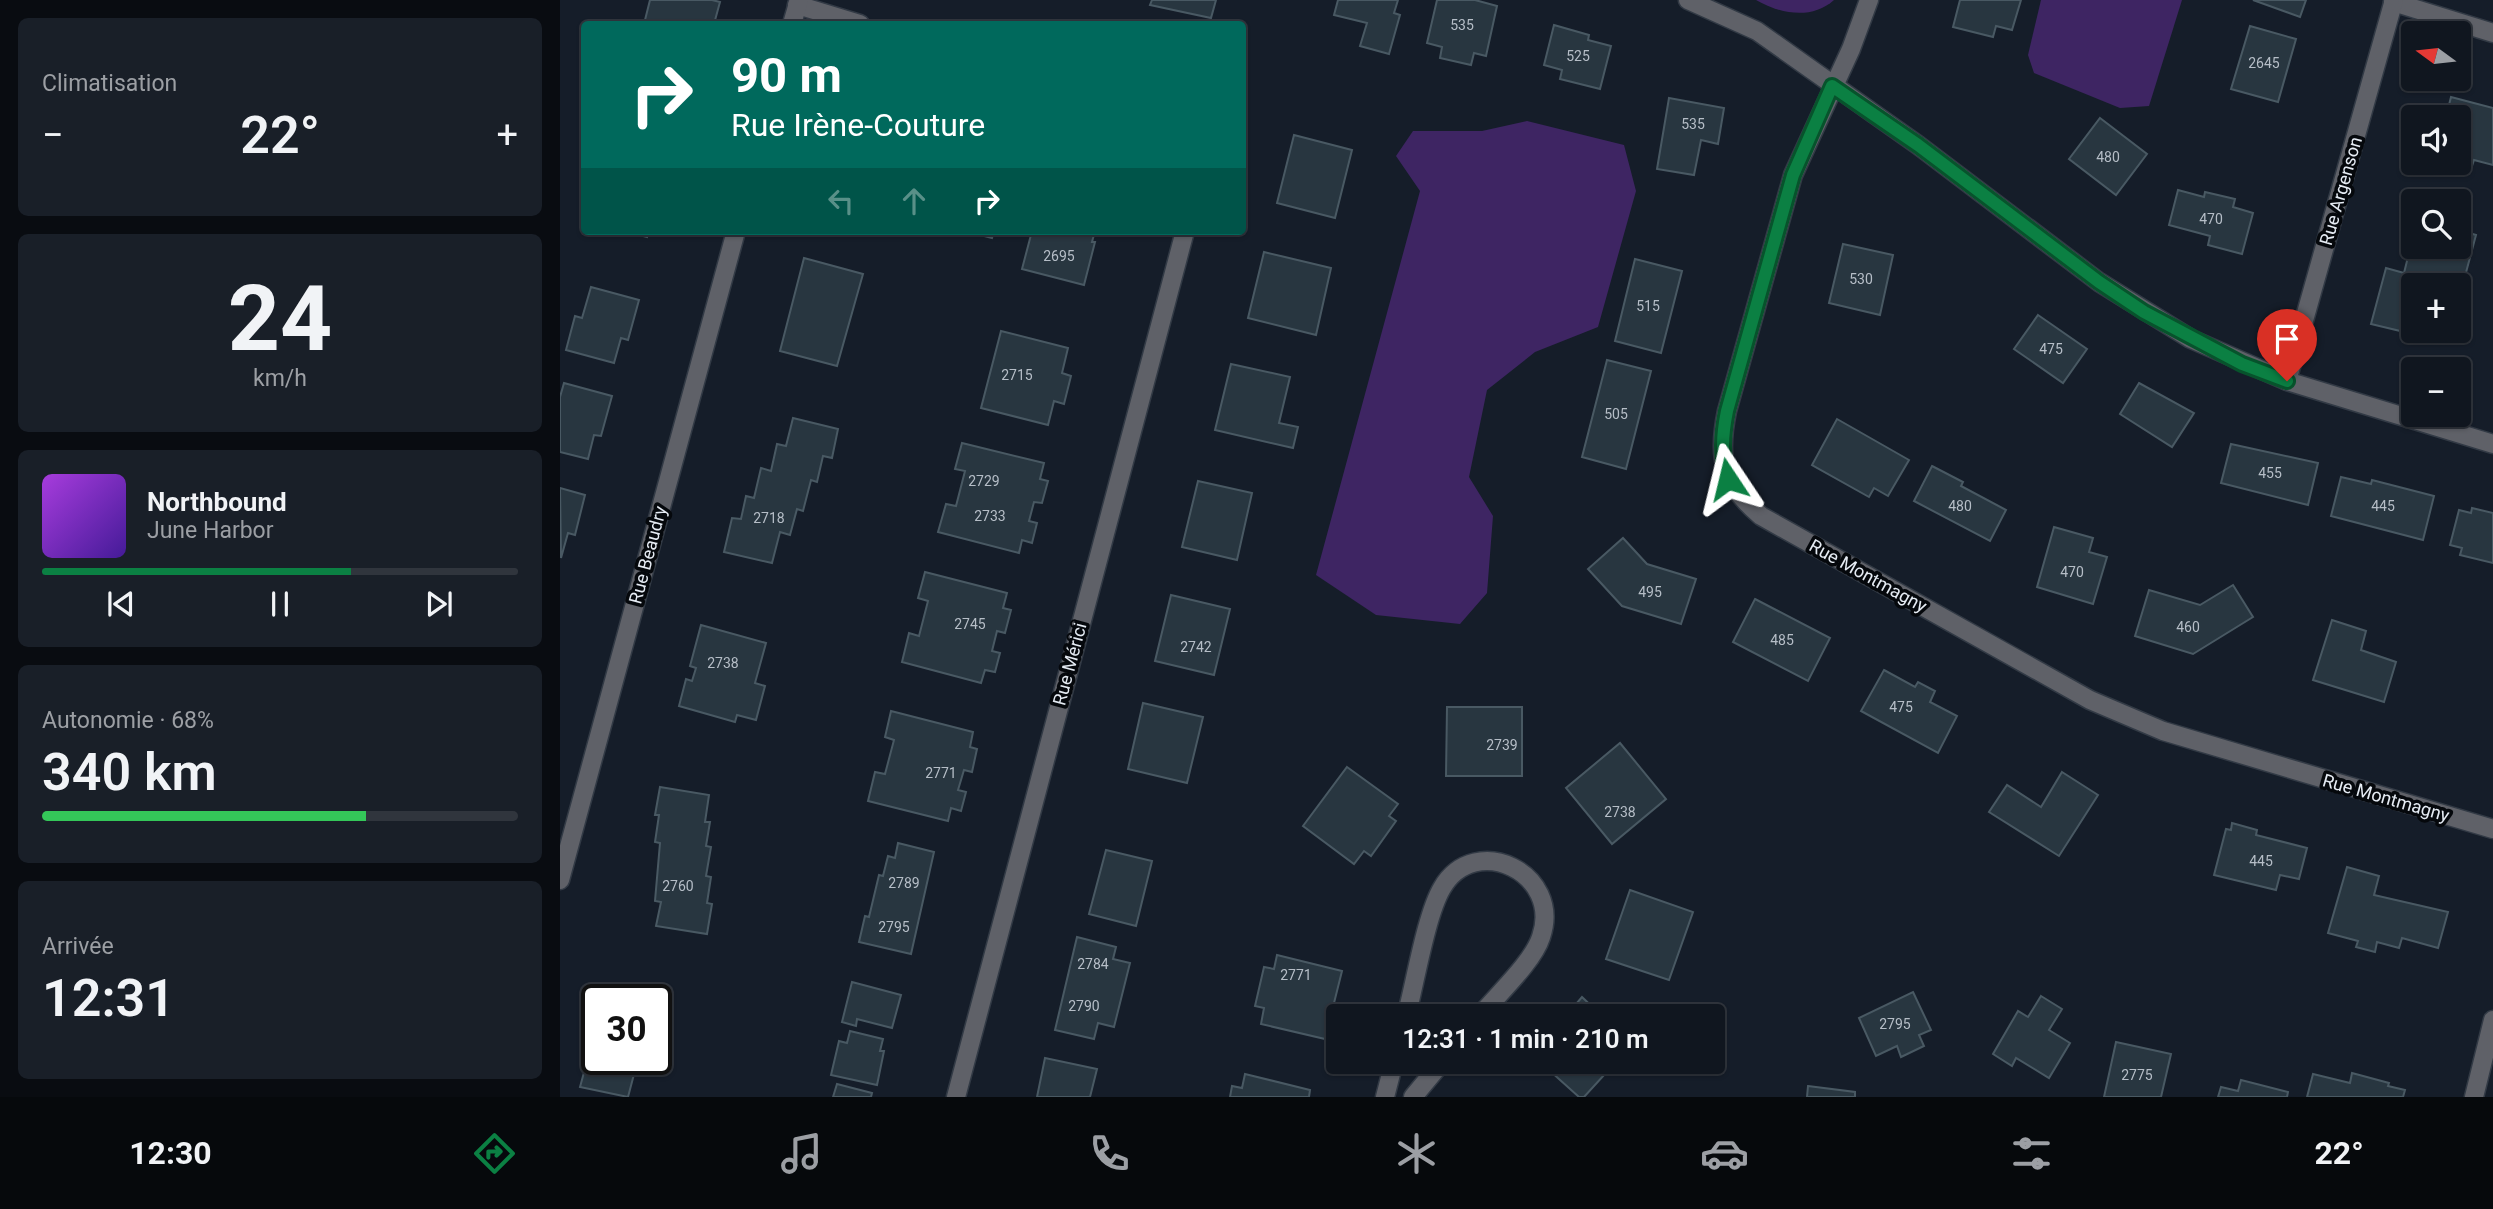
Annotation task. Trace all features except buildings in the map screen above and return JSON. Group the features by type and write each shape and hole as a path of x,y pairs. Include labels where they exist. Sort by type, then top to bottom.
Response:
{"street":[{"path":"1688,0 1757,31 1918,145 2099,282 2144,312 2242,364 2287,381 2493,444"},
{"name":"Rue Montmagny","path":"1869,0 1851,50 1793,175 1727,411 1721,436 1722,459 1728,479 1741,499 1760,516 2090,700 2163,731 2493,829"},
{"path":"2394,1 2493,33"},
{"name":"Rue Argenson","path":"2287,381 2394,1"},
{"path":"793,21 798,3 851,21"},
{"name":"Rue Beaudry","path":"560,880 735,235"},
{"name":"Rue Mérici","path":"956,1097 1184,235"},
{"path":"1410,1004 1442,888 1462,868 1489,861 1518,869 1531,880 1540,893 1545,925 1540,941 1531,955 1490,1004"},
{"path":"2474,1097 2493,1020"},
{"path":"1385,1097 1391,1074"},
{"path":"1413,1097 1432,1074"}],"shaded area":[{"path":"1756,0 1834,0 1816,10 1796,13 1775,9"},
{"path":"2041,0 2182,0 2149,106 2120,108 2034,73 2028,55"},
{"path":"1527,121 1624,145 1636,191 1598,327 1535,352 1487,390 1469,477 1493,516 1487,593 1460,624 1376,615 1316,575 1420,191 1396,156 1413,131 1482,131"}],"route":[{"path":"1728,479 1722,459 1721,436 1727,411 1793,175 1832,86 1918,145 2099,282 2144,312 2242,364 2287,381"}]}
